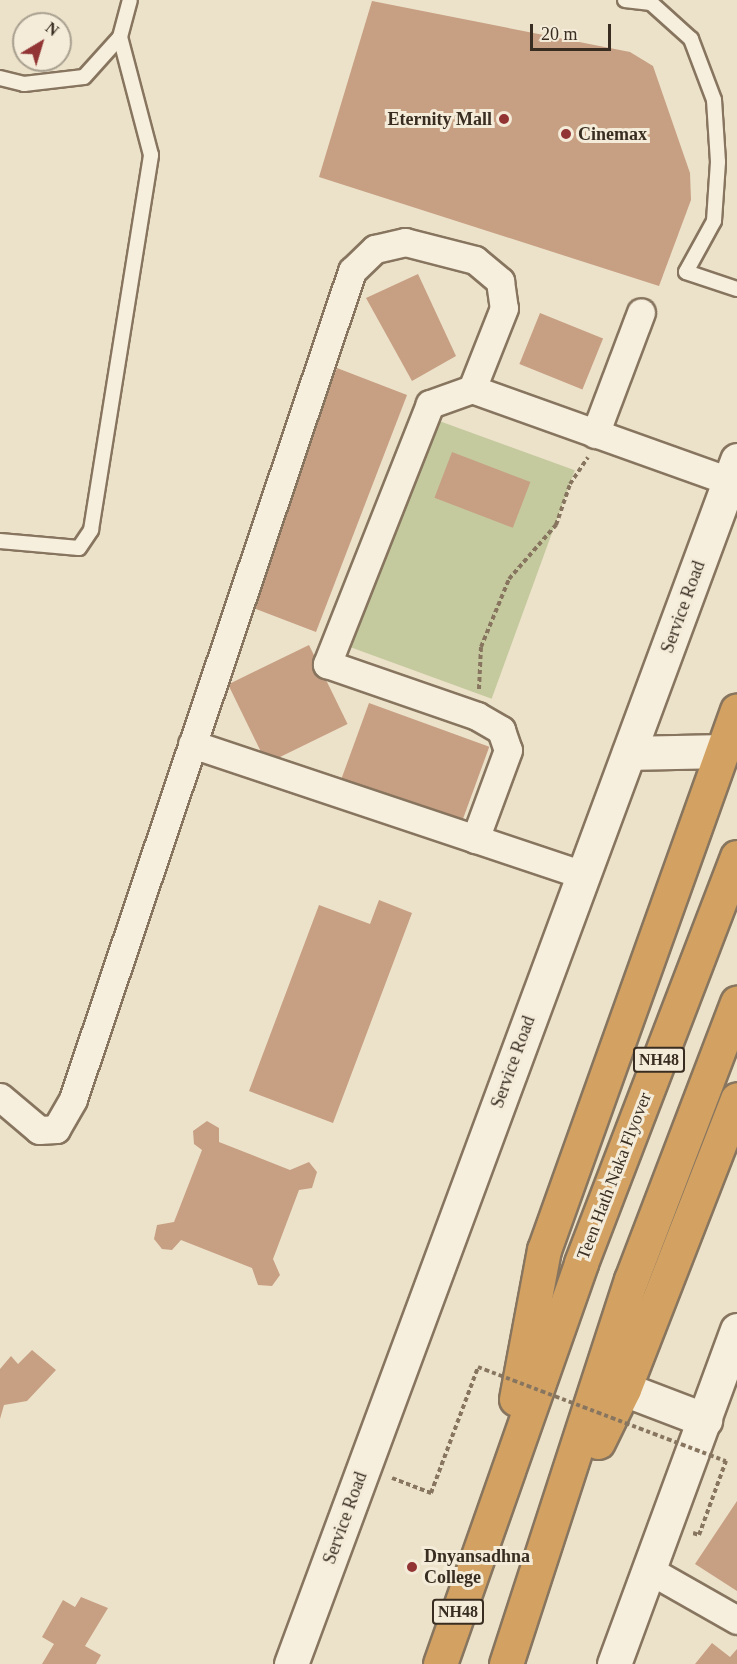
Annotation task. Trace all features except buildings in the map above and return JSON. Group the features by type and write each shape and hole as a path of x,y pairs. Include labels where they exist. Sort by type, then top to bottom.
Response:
{"highway":[{"path":"498,1498 544,1250 737,710"},
{"name":"Teen Hath Naka Flyover","path":"498,1498 581,1263 737,857"},
{"name":"NH48","path":"506,1664 551,1536 631,1280 737,1003"},
{"path":"551,1536 624,1389 737,1099"},
{"name":"NH48","path":"440,1664 498,1498"}],"street":[{"path":"0,1097 39,1130 56,1129 73,1099 352,271 375,249 405,242 475,260 500,281 504,308 472,389"},
{"path":"598,435 641,312"},
{"path":"475,838 508,750 501,730 477,716 327,664 430,404 472,389 598,435 733,471"},
{"name":"Service Road","path":"291,1664 733,471"},
{"path":"192,744 583,875"},
{"path":"629,753 722,751"},
{"path":"614,1664 737,1330"},
{"path":"624,1389 705,1420"},
{"path":"649,1570 737,1620"}],"lane":[{"path":"0,78 24,84 84,77 120,37 130,0"},
{"path":"625,0 651,3 691,39 714,100 718,162 714,221 686,272 737,289"},
{"path":"0,541 79,548 91,530 151,155 120,37"}],"path":[{"path":"477,716 481,646 509,579 556,525 570,484 598,435"},
{"path":"363,1468 431,1493 478,1367 726,1461 699,1535"}],"green space":[{"path":"431,418 575,470 492,699 348,646"}],"place":[{"name":"Eternity Mall","path":"504,119"},
{"name":"Cinemax","path":"566,134"},
{"name":"Dnyansadhna College","path":"412,1567"}]}
